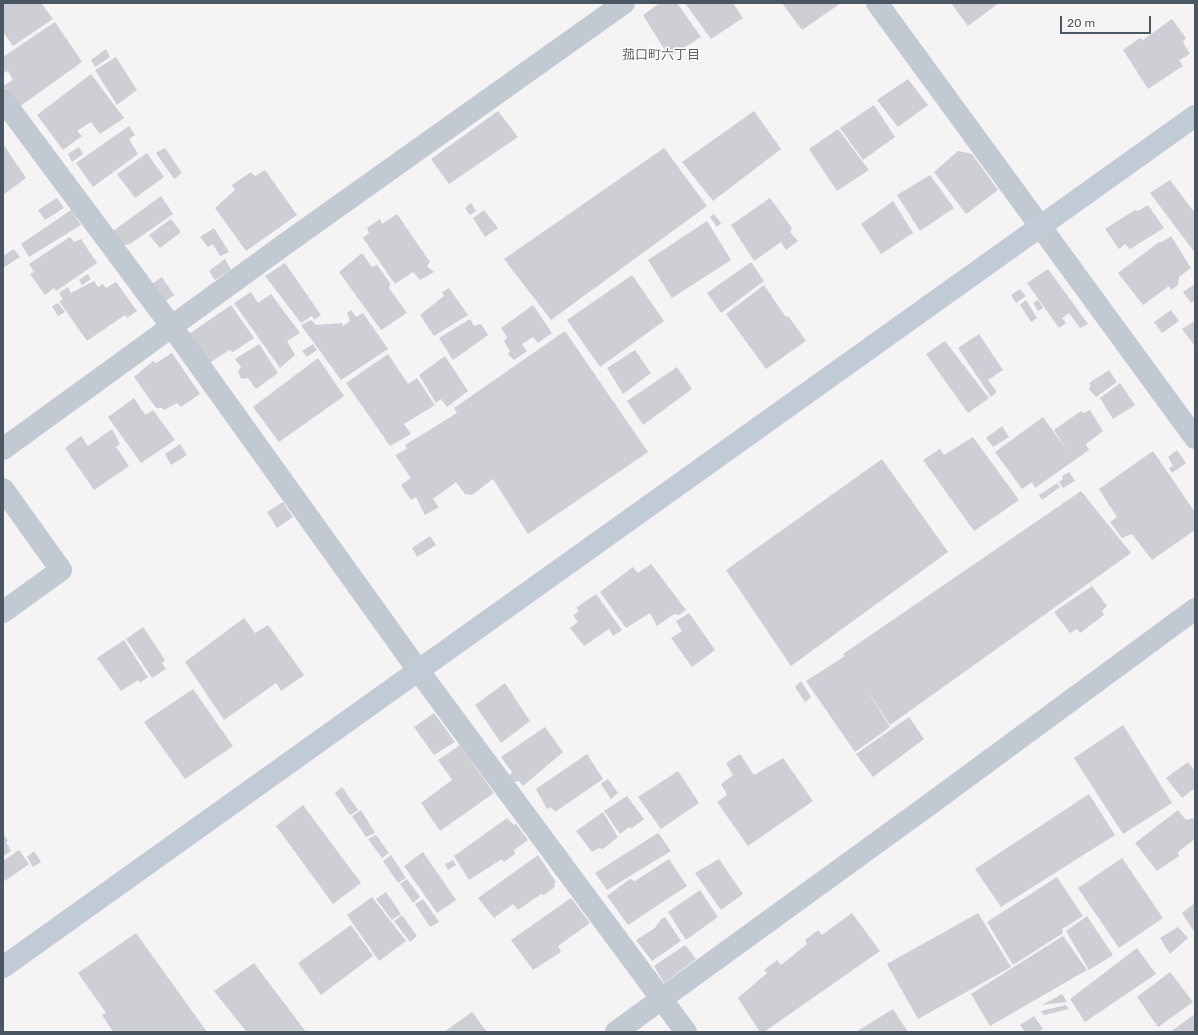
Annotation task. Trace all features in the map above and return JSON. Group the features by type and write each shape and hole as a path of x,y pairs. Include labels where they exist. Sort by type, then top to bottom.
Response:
{"street":[{"path":"3,449 624,3"},
{"path":"877,3 1195,438"},
{"path":"3,100 172,327 418,670 686,1032"},
{"path":"3,967 1195,116"},
{"path":"3,489 61,570 3,612"},
{"path":"616,1032 920,812 1195,609"}],"building":[{"path":"3,3 41,3 53,19 13,46 3,32"},
{"path":"660,3 677,3 701,37 669,57 643,15"},
{"path":"685,3 733,3 743,18 711,39"},
{"path":"782,3 841,3 802,30"},
{"path":"951,3 999,3 968,26"},
{"path":"1172,19 1186,38 1183,42 1190,54 1179,60 1183,66 1148,89 1123,50 1140,38 1143,40"},
{"path":"55,22 82,62 19,107 3,86 13,80 8,71 4,73 3,71 3,57"},
{"path":"106,49 110,57 95,67 91,60"},
{"path":"116,57 137,90 117,105 95,70"},
{"path":"91,74 124,118 100,134 91,122 77,131 82,136 63,150 37,115"},
{"path":"908,79 928,105 898,127 877,100"},
{"path":"874,105 895,137 863,160 840,128"},
{"path":"498,111 518,137 449,184 431,159"},
{"path":"754,111 781,149 713,201 682,162"},
{"path":"129,126 135,135 129,139 138,154 93,187 76,163"},
{"path":"838,129 869,170 837,191 809,149"},
{"path":"3,144 26,178 3,195"},
{"path":"79,147 83,154 72,162 68,154"},
{"path":"165,148 182,173 174,179 156,153"},
{"path":"664,148 707,206 551,320 504,259"},
{"path":"958,151 972,154 998,190 966,214 934,172"},
{"path":"147,153 164,177 135,198 117,174"},
{"path":"265,170 297,215 246,251 215,208 235,190 232,185 251,172 255,176"},
{"path":"930,175 954,208 920,231 897,195"},
{"path":"1170,180 1195,213 1195,253 1150,193"},
{"path":"161,196 173,214 130,244 123,245 113,231"},
{"path":"57,198 64,208 45,220 38,210"},
{"path":"770,198 792,228 790,232 798,241 786,250 781,242 754,261 731,225"},
{"path":"893,201 913,233 881,254 861,224"},
{"path":"471,203 476,211 470,215 465,208"},
{"path":"1148,205 1164,228 1130,249 1125,244 1119,249 1105,229 1135,210 1138,211"},
{"path":"71,210 81,225 29,257 21,244"},
{"path":"484,210 498,228 485,237 473,218"},
{"path":"397,214 430,262 427,266 434,272 420,280 413,272 395,284 363,238 369,233 367,228 380,219 382,224"},
{"path":"714,214 721,223 717,227 710,217"},
{"path":"171,219 181,232 160,248 149,235"},
{"path":"707,221 731,260 672,298 648,260"},
{"path":"214,228 229,252 220,256 213,244 208,247 200,237"},
{"path":"1171,236 1191,268 1179,277 1178,285 1171,290 1169,286 1143,305 1118,273 1159,242 1162,242"},
{"path":"70,237 74,242 81,239 97,263 56,291 54,288 45,295 30,274 34,272 29,264"},
{"path":"14,249 20,257 3,268 3,256"},
{"path":"362,253 372,267 377,265 390,283 389,288 407,313 381,330 339,272"},
{"path":"225,259 231,270 215,280 209,271"},
{"path":"751,262 764,281 721,313 707,293"},
{"path":"285,263 321,315 314,320 312,316 301,323 265,276"},
{"path":"1048,269 1088,324 1080,328 1069,313 1062,318 1066,323 1059,328 1027,283"},
{"path":"88,274 91,279 82,285 79,280"},
{"path":"632,275 664,321 600,367 567,320"},
{"path":"162,277 174,295 163,303 151,285"},
{"path":"94,281 98,287 103,284 106,288 116,282 137,311 127,318 125,315 87,341 59,301 63,299 59,293 68,287 71,293"},
{"path":"1195,284 1195,300 1191,303 1183,292"},
{"path":"764,285 785,316 789,317 806,341 766,369 726,314"},
{"path":"449,288 468,315 434,336 420,315 444,296 442,292"},
{"path":"1020,289 1026,296 1016,303 1011,295"},
{"path":"251,292 258,303 271,294 300,333 287,341 295,355 280,368 234,303"},
{"path":"1026,300 1037,318 1031,322 1020,305"},
{"path":"1038,300 1043,308 1038,311 1033,303"},
{"path":"58,303 65,312 58,316 52,306"},
{"path":"231,305 254,338 233,352 229,350 208,364 189,334"},
{"path":"533,305 552,333 538,343 533,337 522,344 527,351 514,360 508,354 510,351 504,341 507,337 501,328"},
{"path":"351,310 356,317 363,313 388,349 341,380 301,325 311,320 316,325 342,323 343,326 350,321 347,313"},
{"path":"1171,310 1179,321 1162,333 1154,322"},
{"path":"470,319 474,326 481,324 488,335 453,360 439,338"},
{"path":"1195,321 1195,346 1182,329"},
{"path":"565,331 648,452 528,534 493,479 472,495 465,494 456,482 433,499 439,507 425,515 416,497 411,500 401,485 411,478 395,455 407,449 405,445 457,413 454,408"},
{"path":"979,334 1003,370 988,380 997,392 991,397 958,348"},
{"path":"945,341 989,398 968,413 926,354"},
{"path":"259,344 278,373 256,389 248,378 241,379 238,371 241,367 235,359"},
{"path":"313,344 317,350 307,357 302,351"},
{"path":"635,350 651,373 623,394 607,368"},
{"path":"172,353 200,394 181,407 177,403 164,410 162,408 156,408 134,377 153,361 156,363"},
{"path":"388,354 408,384 417,378 435,405 404,424 411,434 390,446 346,383"},
{"path":"445,356 468,391 447,407 441,399 436,403 419,375"},
{"path":"318,358 344,396 279,442 253,407"},
{"path":"677,367 692,389 643,425 627,401"},
{"path":"1109,370 1117,382 1096,397 1089,389 1091,385 1089,383"},
{"path":"1120,383 1135,405 1113,419 1100,398"},
{"path":"134,398 145,415 153,410 175,440 141,463 108,417"},
{"path":"1090,410 1103,431 1086,444 1089,450 1035,488 1032,482 1022,489 995,452 1043,417 1068,452 1054,430 1081,411 1084,413"},
{"path":"1002,426 1009,437 993,447 986,438"},
{"path":"112,429 120,444 116,447 129,466 94,490 65,448 81,436 88,446"},
{"path":"973,437 1019,500 974,531 923,460 940,449 944,455"},
{"path":"180,444 187,455 171,465 165,454"},
{"path":"1177,450 1186,463 1172,473 1169,468 1173,466 1168,457"},
{"path":"1153,451 1195,512 1195,530 1152,560 1132,534 1122,538 1110,522 1117,517 1099,489"},
{"path":"882,459 948,552 791,666 726,570"},
{"path":"1069,472 1075,481 1063,488 1059,482 1063,479 1062,476"},
{"path":"1057,483 1060,487 1042,500 1039,495"},
{"path":"1081,491 1131,553 890,725 864,686 890,727 855,752 806,681 845,656 843,654"},
{"path":"283,502 293,517 277,528 267,512"},
{"path":"430,536 436,545 417,557 412,548"},
{"path":"651,564 686,610 679,615 674,614 657,626 650,613 626,628 600,592 633,567 638,573"},
{"path":"1092,586 1107,606 1102,611 1104,615 1080,633 1077,629 1070,633 1054,612"},
{"path":"596,594 622,630 613,636 609,629 584,646 570,628 578,622 573,615 578,612 577,607"},
{"path":"689,613 715,650 692,667 671,638 682,631 676,621"},
{"path":"244,618 255,633 268,625 304,675 281,691 276,683 224,720 185,662"},
{"path":"143,627 165,660 162,663 166,669 152,678 126,639"},
{"path":"124,640 148,677 140,683 138,680 121,691 97,658"},
{"path":"801,681 811,697 805,702 795,687"},
{"path":"505,683 530,721 501,743 475,705"},
{"path":"193,689 233,746 185,779 144,722"},
{"path":"434,713 455,742 434,755 414,727"},
{"path":"909,717 924,739 873,777 856,754"},
{"path":"1123,725 1172,803 1123,834 1074,758"},
{"path":"545,727 563,752 523,786 519,781 514,782 509,776 512,772 501,757"},
{"path":"460,745 494,793 440,831 421,803 452,780 438,760"},
{"path":"587,754 603,779 555,812 551,807 547,809 536,789"},
{"path":"740,754 754,775 783,758 813,801 748,846 717,802 727,795 721,784 733,775 726,763"},
{"path":"1188,762 1195,771 1195,788 1182,798 1166,778"},
{"path":"678,771 699,803 661,829 638,797"},
{"path":"608,779 618,793 611,799 601,784"},
{"path":"342,787 358,810 350,815 335,793"},
{"path":"1089,794 1115,835 1001,907 975,869"},
{"path":"627,796 644,819 632,828 629,827 620,834 604,811"},
{"path":"303,805 361,883 333,904 276,826"},
{"path":"361,810 375,833 366,837 352,816"},
{"path":"1178,810 1186,820 1193,818 1195,822 1195,839 1178,852 1179,856 1157,871 1135,843"},
{"path":"603,812 618,837 603,849 599,848 592,852 576,831"},
{"path":"507,818 514,825 516,824 528,840 514,850 515,854 504,862 502,859 469,880 454,856"},
{"path":"3,833 8,841 6,842 11,851 3,856"},
{"path":"658,833 671,851 607,890 595,873"},
{"path":"376,835 389,853 382,858 368,839"},
{"path":"19,850 29,864 5,881 3,878 3,861"},
{"path":"34,851 41,862 33,867 27,857"},
{"path":"423,852 456,900 437,913 404,866"},
{"path":"391,855 406,878 398,883 383,861"},
{"path":"538,855 556,882 554,884 555,887 544,895 541,894 518,910 513,904 494,918 478,898"},
{"path":"1122,858 1163,918 1119,948 1078,888"},
{"path":"669,859 687,886 628,925 607,896 630,879 635,881"},
{"path":"719,859 743,894 721,910 695,873"},
{"path":"453,860 456,865 448,870 445,864"},
{"path":"1057,877 1083,916 1062,929 1063,933 1013,965 987,922"},
{"path":"407,879 420,897 413,903 400,884"},
{"path":"700,890 718,917 686,940 668,912"},
{"path":"386,892 401,914 392,920 376,899"},
{"path":"372,897 406,941 379,961 347,915"},
{"path":"571,898 590,923 558,946 561,952 533,970 511,940"},
{"path":"423,899 439,922 430,927 415,904"},
{"path":"1195,903 1195,933 1182,913"},
{"path":"852,913 880,951 764,1032 760,1032 738,998 767,973 764,970 777,960 781,965 807,944 805,940 818,930 822,935"},
{"path":"978,913 1011,967 918,1019 887,964"},
{"path":"402,915 417,936 410,942 394,921"},
{"path":"1087,916 1113,955 1089,970 1066,931"},
{"path":"665,917 681,941 652,961 636,940 655,928 661,919"},
{"path":"351,925 373,956 321,995 298,963"},
{"path":"1178,927 1188,938 1170,954 1160,938"},
{"path":"136,933 207,1032 113,1032 102,1015 106,1013 78,973"},
{"path":"1063,936 1087,970 990,1026 971,994"},
{"path":"685,945 696,959 664,983 654,966"},
{"path":"1137,948 1156,974 1085,1022 1070,999"},
{"path":"254,963 306,1032 245,1032 245,1030 214,991"},
{"path":"1170,972 1193,1002 1158,1027 1137,997"},
{"path":"1062,994 1067,1002 1042,1005"},
{"path":"1066,1005 1069,1009 1044,1015 1041,1011"},
{"path":"893,1009 908,1032 856,1032"},
{"path":"472,1012 487,1032 444,1032"},
{"path":"1195,1014 1195,1032 1170,1032"},
{"path":"1034,1016 1043,1029 1038,1032 1025,1032 1020,1025"}],"district":[{"name":"菰口町六丁目","path":"661,55"}]}
